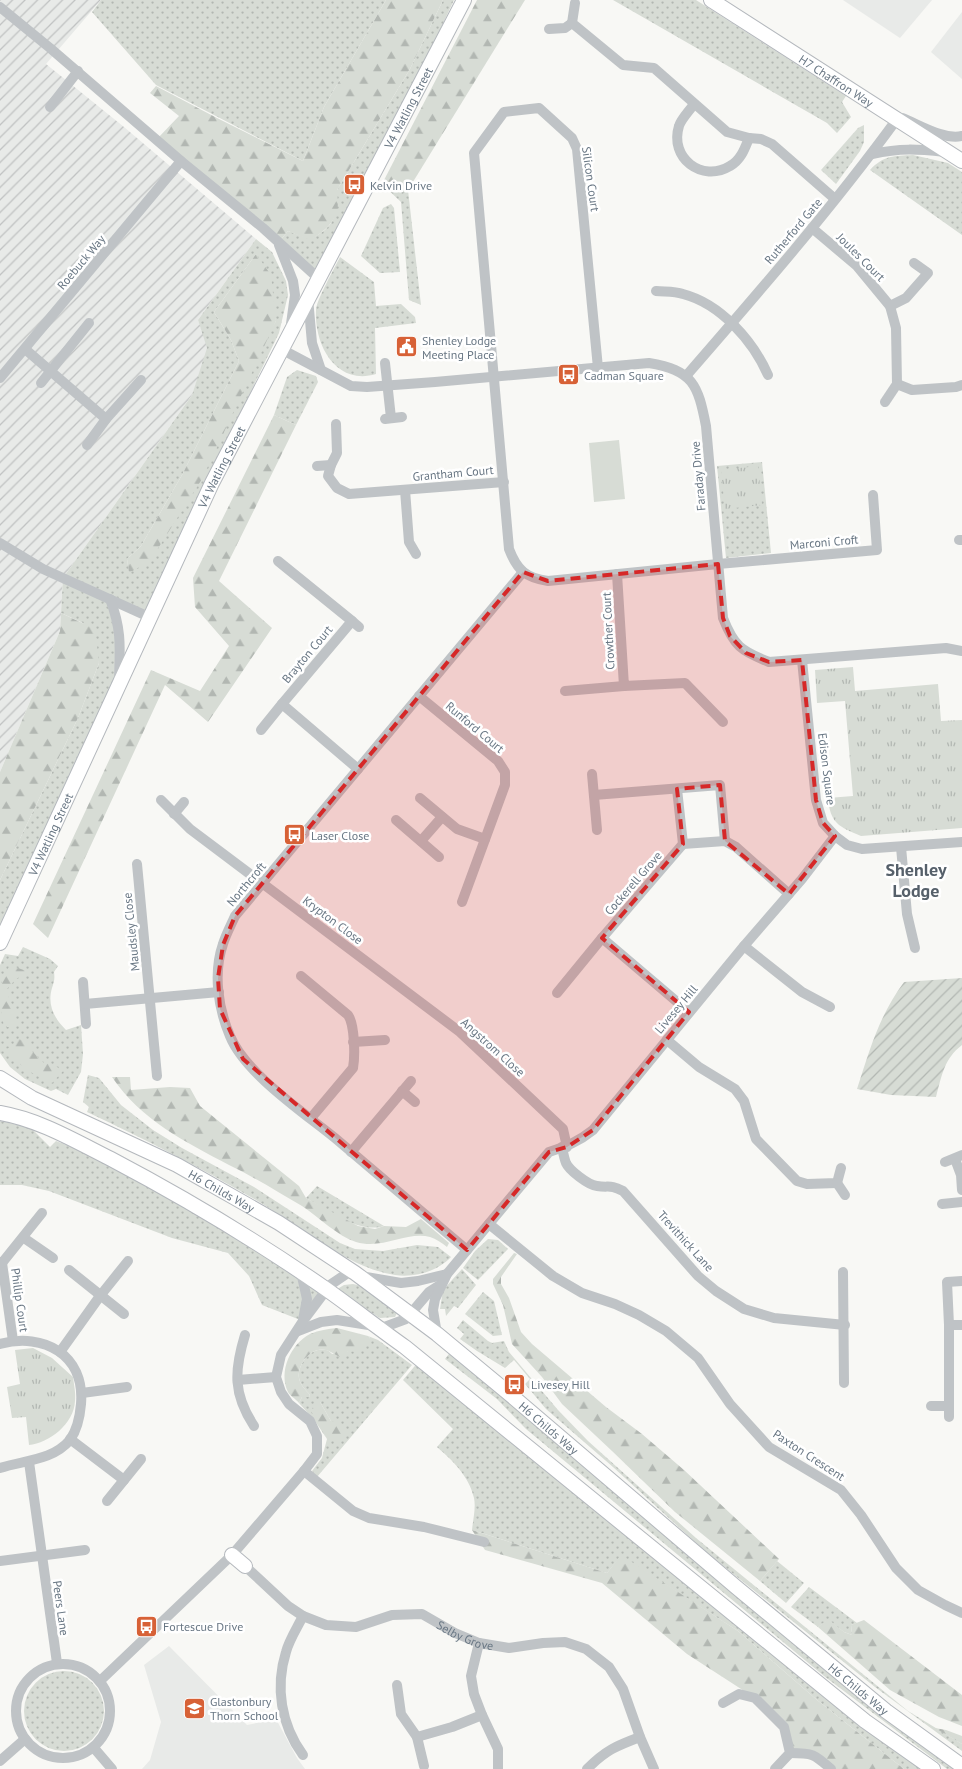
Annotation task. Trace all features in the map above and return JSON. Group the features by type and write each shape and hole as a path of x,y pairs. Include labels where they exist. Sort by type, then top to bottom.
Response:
{"street":[{"name":"V4 Watling Street","path":"0,943 212,483 464,0"},
{"name":"H7 Chaffron Way","path":"711,0 962,161"},
{"path":"549,29 565,28 572,23 575,3"},
{"path":"0,7 263,228 318,278"},
{"path":"572,23 623,65 654,68 727,132 749,138 761,138 772,144 835,200"},
{"path":"50,108 78,72"},
{"path":"694,104 679,125 677,144 684,160 696,169 713,172 731,166 744,152 749,138"},
{"name":"Silicon Court","path":"494,376 474,154 504,112 539,108 572,138 577,149 598,368"},
{"path":"885,111 937,133 957,137 962,136"},
{"name":"Rutherford Gate","path":"686,376 732,324 835,200 897,119"},
{"path":"872,154 894,149 910,148 948,152"},
{"name":"Roebuck Way","path":"0,378 181,161"},
{"name":"Joules Court","path":"812,228 857,266 890,306 896,328 897,384"},
{"path":"278,243 293,281 295,295 291,330"},
{"path":"890,306 906,298 928,273 914,263"},
{"path":"656,291 683,294 705,304 732,324 749,342 768,375"},
{"path":"308,297 312,344 322,370"},
{"path":"41,383 89,323"},
{"path":"24,349 51,370 106,419"},
{"path":"281,349 351,386 388,385 649,363 668,366 686,376"},
{"path":"385,363 388,385 388,419 402,417"},
{"path":"494,376 509,549 514,562 523,572 534,579 548,581 718,564"},
{"name":"Faraday Drive","path":"686,376 694,386 702,406 706,426 723,618 730,636 746,653 769,662 946,648 962,651"},
{"path":"87,445 106,419 141,380"},
{"path":"885,402 897,384 912,390 956,387 962,384"},
{"name":"Grantham Court","path":"336,424 336,453 328,476 336,488 348,494 504,482"},
{"path":"317,466 331,465"},
{"name":"Grantham Court","path":"405,490 409,542 416,554"},
{"name":"Marconi Croft","path":"718,564 878,550 873,495"},
{"path":"0,543 43,569 149,618"},
{"name":"Brayton Court","path":"260,730 356,624 278,561"},
{"name":"Northcroft","path":"467,1250 260,1077 243,1059 230,1038 220,1009 218,978 223,945 235,916 523,572"},
{"name":"Crowther Court","path":"617,574 624,686"},
{"path":"110,599 120,634 119,684"},
{"name":"Edison Square","path":"802,660 816,800 823,823 847,845 862,849 962,842"},
{"name":"Crowther Court","path":"565,691 685,683 723,722"},
{"name":"Runford Court","path":"419,696 498,760 505,772 505,785 462,902"},
{"path":"282,704 358,769"},
{"path":"592,774 597,830"},
{"path":"594,795 720,785 725,841"},
{"path":"677,789 683,844 725,841 736,847 789,894"},
{"path":"420,798 457,829 485,839"},
{"path":"161,800 190,828 263,883"},
{"path":"174,814 184,802"},
{"path":"421,841 442,817"},
{"path":"396,820 440,857"},
{"name":"Livesey Hill","path":"437,1334 433,1310 440,1285 447,1274 549,1152 580,1140 593,1130 835,836"},
{"name":"Cockerell Grove","path":"556,993 683,844"},
{"path":"901,847 907,914 915,948"},
{"name":"Maudsley Close","path":"137,864 157,1076"},
{"name":"Krypton Close","path":"263,883 388,977"},
{"path":"602,938 689,1012"},
{"path":"744,946 802,992 830,1007"},
{"path":"301,976 348,1016 351,1020 353,1042 354,1061 352,1068 311,1118"},
{"name":"Angstrom Close","path":"388,977 460,1032 562,1129 564,1147"},
{"path":"83,982 86,1024"},
{"path":"85,1004 219,992"},
{"path":"353,1042 385,1040"},
{"path":"666,1040 699,1067 735,1089 744,1101 756,1139 798,1181 807,1184 837,1183"},
{"name":"H6 Childs Way","path":"0,1078 32,1098 177,1165 280,1223 355,1273 437,1334 506,1390 736,1587 879,1705 962,1766"},
{"path":"351,1152 411,1081"},
{"path":"402,1091 414,1102"},
{"name":"H6 Childs Way","path":"0,1113 41,1124 73,1139 218,1219 301,1272 406,1347 865,1721 933,1769"},
{"name":"Trevithick Lane","path":"564,1147 566,1164 577,1175 596,1186 612,1185 623,1191 698,1276 716,1291 744,1309 774,1318 844,1325"},
{"path":"954,1159 961,1175 962,1190"},
{"path":"841,1168 837,1183 845,1195"},
{"path":"942,1204 962,1202"},
{"name":"Phillip Court","path":"13,1341 1,1263 24,1238 42,1213"},
{"name":"Paxton Crescent","path":"489,1224 553,1276 582,1293 615,1304 639,1315 666,1331 698,1358 730,1404 769,1447 841,1490 869,1526 896,1568 918,1590 962,1613"},
{"path":"24,1238 52,1258"},
{"path":"60,1352 128,1261"},
{"path":"69,1270 124,1314"},
{"path":"301,1272 307,1299 303,1321"},
{"path":"843,1272 844,1383"},
{"path":"100,1680 232,1554 304,1472 317,1454 317,1436 310,1422 289,1404 281,1392 276,1377 281,1355 330,1285 355,1273 401,1282 418,1281 447,1274"},
{"path":"949,1418 947,1282 962,1281"},
{"name":"Livesey Hill","path":"415,1318 429,1292 440,1285"},
{"path":"298,1331 321,1322 337,1320 377,1328 415,1318"},
{"path":"949,1325 962,1325"},
{"path":"245,1335 238,1359 238,1380 240,1399 254,1426"},
{"path":"0,1344 13,1341 41,1342 60,1352 74,1368 82,1393 80,1418 70,1440 57,1450 29,1462 0,1468"},
{"path":"238,1380 276,1377"},
{"path":"82,1393 127,1387"},
{"path":"931,1406 949,1406"},
{"path":"70,1440 124,1480"},
{"path":"107,1501 141,1459"},
{"name":"Peers Lane","path":"29,1462 57,1663"},
{"path":"304,1472 353,1511 369,1518 424,1527 484,1542"},
{"path":"0,1561 85,1550"},
{"name":"Selby Grove","path":"232,1554 288,1606 303,1616 326,1625 356,1627 392,1615 422,1614 455,1633 479,1643 509,1648 565,1642 586,1649 608,1667 623,1689 654,1769"},
{"path":"303,1616 286,1651 280,1680 282,1711 303,1755"},
{"path":"479,1643 471,1676 474,1694 498,1749 498,1769"},
{"path":"57,1663 73,1664 88,1670 100,1680 108,1693 111,1708 110,1723 104,1737 94,1748 80,1756 66,1758 50,1757 36,1750 25,1739 18,1725 16,1708 19,1692 28,1678 41,1668 57,1663"},
{"path":"397,1684 401,1714 417,1737 424,1766"},
{"path":"723,1703 739,1694 755,1698 784,1727 790,1753"},
{"path":"417,1737 452,1727 482,1715"},
{"path":"587,1769 599,1756 611,1748 640,1737"},
{"path":"0,1761 25,1739"},
{"path":"94,1748 112,1769"},
{"path":"775,1769 790,1753 811,1753 831,1769"}],"highlighted area":[{"path":"718,564 723,618 730,636 746,653 769,662 802,660 816,800 823,823 835,836 789,894 725,841 720,785 677,789 683,844 602,938 689,1012 593,1130 567,1147 549,1152 467,1250 243,1059 220,1009 218,978 223,945 235,916 523,572 548,581"}],"shaded area":[{"path":"0,0 101,0 46,64 124,127 256,239 198,320 208,348 192,395 63,578 60,631 0,772"},
{"path":"843,0 932,0 900,38"},
{"path":"962,12 962,79 931,52"},
{"name":"Glastonbury Thorn School","path":"169,1646 247,1725 276,1719 305,1769 142,1769 150,1760 161,1722 144,1665"}],"green space":[{"path":"101,0 386,0 324,107 303,161 156,85 92,12"},
{"path":"386,0 443,0 410,69 337,190 338,208 336,215 327,228 314,238 310,240 288,231 278,243 157,139 179,116 150,93 156,86 303,161 324,107"},
{"path":"443,0 454,0 368,183 318,278 278,243 288,231 310,239 330,225 335,214 337,190 410,69"},
{"path":"477,0 525,0 408,190 382,184"},
{"path":"613,0 696,0 846,96 842,102 851,117 837,133 827,123"},
{"path":"864,125 864,142 860,151 836,184 821,170 858,128"},
{"path":"913,155 948,163 962,172 962,235 870,170 885,159 895,156"},
{"path":"382,184 408,190 421,305 409,300 401,202"},
{"path":"391,204 394,208 400,272 380,273 361,256 383,208"},
{"path":"256,239 272,252 286,281 288,295 279,333 237,420 149,617 110,600 116,615 119,684 0,941 0,880 78,718 99,663 83,623 61,613 63,578 192,395 207,348 198,320","holes":["256,254 276,321 129,572 127,559 141,546 182,475 239,361 231,340 214,312"]},
{"path":"256,254 271,275 276,321 202,479 150,561 129,573 127,559 141,546 182,475 239,361 231,340 214,312"},
{"path":"340,257 374,282 376,306 401,304 415,317 416,323 375,328 376,374 362,376 349,374 339,368 330,360 319,336 316,323 317,306"},
{"path":"297,370 316,376 318,382 296,425 274,415 287,377"},
{"path":"274,415 296,425 219,581 272,628 208,722 165,685 48,938 33,924 151,670 200,691 229,646 195,607 193,578"},
{"path":"619,440 625,499 594,502 589,443"},
{"path":"762,462 771,553 726,558 717,466"},
{"path":"758,466 762,505 725,509 721,470"},
{"path":"61,613 95,629 99,663 78,718 0,880 0,772 60,631"},
{"path":"853,667 855,691 938,684 941,721 962,720 962,828 861,836 841,827 834,819 828,798 853,796 845,701 817,703 815,670"},
{"path":"23,947 50,959 58,966 54,972 50,1000 51,1006 58,1021 66,1030 81,1025 83,1054 81,1072 68,1095 56,1089 51,1091 25,1079 10,1067 0,1053 0,965 5,954 18,956"},
{"path":"10,965 29,972 16,979 6,990 15,1013 15,1027 5,1027 1,1012 1,984"},
{"path":"962,978 962,1045 947,1062 936,1097 891,1095 857,1089 882,1020 904,982"},
{"path":"19,1039 28,1043 32,1051 44,1063 54,1065 63,1071 52,1083 26,1069 6,1049 12,1047"},
{"path":"88,1075 99,1078 121,1105 153,1130 254,1187 340,1243 355,1249 383,1251 417,1245 438,1247 451,1257 433,1270 403,1276 377,1271 341,1255 235,1188 173,1154 87,1112 89,1107 83,1102"},
{"path":"112,1077 130,1077 131,1090 170,1087 190,1088 200,1106 299,1186 306,1198 358,1226 375,1229 384,1226 406,1227 421,1219 449,1243 447,1247 430,1237 421,1236 376,1244 366,1244 349,1239 302,1206 180,1138 150,1118"},
{"path":"0,1121 31,1128 50,1147 56,1141 131,1170 326,1290 303,1321 262,1305 249,1276 228,1253 172,1238 49,1191 22,1185 0,1185"},
{"path":"317,1186 384,1226 374,1228 354,1224 306,1198"},
{"path":"488,1239 498,1240 508,1249 478,1280 463,1268 475,1251"},
{"path":"514,1253 517,1254 501,1277 501,1284 509,1298 521,1332 532,1344 606,1407 642,1434 684,1470 779,1559 760,1581 675,1512 562,1404 542,1377 512,1344 503,1305 493,1284 493,1279"},
{"path":"462,1269 476,1285 458,1308 454,1306 446,1316 445,1309 440,1309 443,1290"},
{"path":"344,1285 362,1286 398,1311 395,1317 380,1318 339,1292 339,1288"},
{"path":"483,1292 494,1301 502,1335 493,1336 465,1314"},
{"path":"463,1320 488,1341 492,1343 504,1341 509,1352 558,1410 588,1441 696,1538 908,1711 962,1744 962,1751 875,1687 707,1553 546,1409 525,1384 530,1379 514,1360 505,1368 460,1339 464,1334 457,1328"},
{"path":"337,1328 370,1338 362,1349 348,1351 340,1357 326,1350 315,1351 310,1354 300,1368 299,1378 303,1387 310,1395 309,1397 302,1397 299,1403 289,1393 285,1384 286,1367 292,1351 297,1344 310,1334"},
{"path":"368,1336 378,1340 412,1365 317,1477 312,1471 322,1458 327,1439 315,1421 299,1403 302,1397 309,1397 310,1395 300,1381 300,1368 306,1358 315,1351 327,1350 332,1354 348,1351 370,1338","holes":["320,1402 331,1421 327,1439 321,1427"]},
{"path":"33,1348 52,1358 73,1377 75,1398 74,1409 65,1425 44,1441 29,1445 26,1417 12,1418 7,1387 20,1384 15,1350"},
{"path":"452,1350 958,1769 947,1769 824,1676 526,1429 497,1399 445,1359"},
{"path":"419,1361 927,1769 904,1769 817,1700 738,1631 621,1556 607,1573 472,1530 475,1506 472,1490 460,1470 437,1447 453,1429 403,1380"},
{"path":"320,1402 331,1421 337,1422 345,1428 344,1438 333,1441 327,1439 311,1411 315,1403"},
{"path":"472,1530 607,1573 621,1555 738,1631 817,1700 904,1769 835,1769 818,1757 790,1753 784,1727 755,1698 687,1654 602,1583 485,1550"},
{"path":"777,1561 804,1583 786,1603 760,1581"},
{"path":"809,1587 857,1623 851,1625 852,1635 844,1632 828,1620 818,1627 791,1607"},
{"path":"828,1619 844,1632 852,1635 851,1625 864,1620 962,1695 962,1726 939,1717 890,1690 818,1627"},
{"path":"64,1671 79,1674 92,1683 101,1696 104,1711 101,1726 92,1739 79,1748 64,1751 49,1748 36,1739 27,1726 24,1711 27,1696 36,1683 49,1674"},
{"path":"935,1728 962,1736 962,1744"}],"place":[{"name":"Kelvin Drive","path":"354,185"},
{"name":"Shenley Lodge Meeting Place","path":"406,347"},
{"name":"Cadman Square","path":"568,375"},
{"name":"Laser Close","path":"295,835"},
{"name":"Livesey Hill","path":"515,1384"},
{"name":"Fortescue Drive","path":"147,1626"},
{"name":"Glastonbury Thorn School","path":"194,1708"}],"district":[{"name":"Shenley Lodge","path":"916,880"}]}
